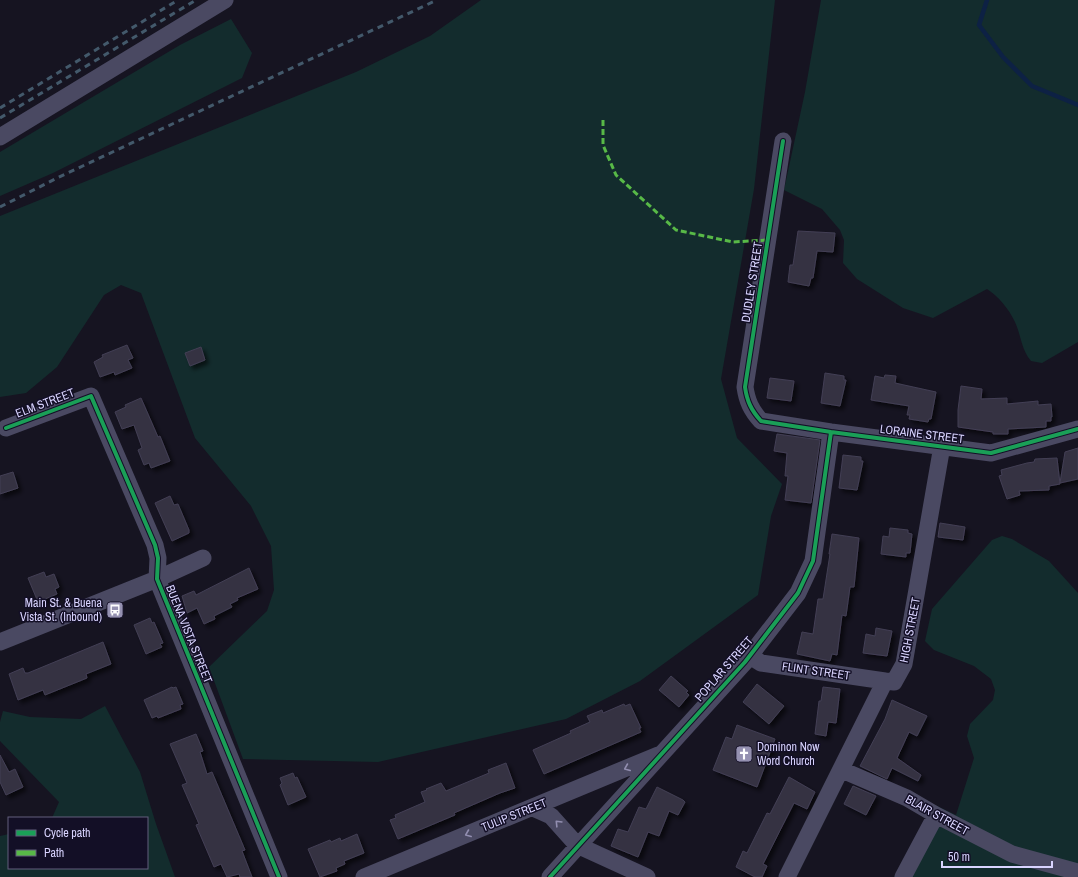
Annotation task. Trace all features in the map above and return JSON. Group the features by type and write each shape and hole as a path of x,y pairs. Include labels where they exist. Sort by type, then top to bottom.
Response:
{"street":[{"path":"0,137 225,0"},
{"name":"DUDLEY STREET","path":"762,421 753,413 747,401 745,387 783,141"},
{"name":"ELM STREET","path":"6,428 91,396"},
{"name":"BUENA VISTA STREET","path":"91,396 155,545 158,558 156,579 279,877"},
{"name":"LORAINE STREET","path":"762,421 831,432 991,453 1078,429"},
{"name":"POPLAR STREET","path":"550,877 577,845 663,753 750,656 798,593 813,561 831,432"},
{"name":"HIGH STREET","path":"885,681 894,682 904,664 942,446"},
{"path":"0,642 156,579 203,558"},
{"name":"FLINT STREET","path":"750,656 761,663 885,681"},
{"path":"787,877 842,770 885,681"},
{"name":"TULIP STREET","path":"364,877 663,753"},
{"name":"BLAIR STREET","path":"842,770 907,798 936,815 1012,854 1078,872"},
{"path":"533,808 551,816 577,845 647,877"},
{"path":"903,877 936,815"}],"green space":[{"path":"481,0 775,0 754,189 721,379 737,438 782,484 771,516 758,595 640,681 566,719 378,762 243,759 209,667 267,611 274,590 271,546 251,506 195,438 141,293 121,285 104,295 57,367 26,393 0,397 0,216 356,72 430,36"},
{"path":"821,0 1078,0 1078,342 1042,363 1031,361 1025,352 1017,327 1010,312 999,299 987,289 933,318 903,308 857,279 843,263 844,240 840,230 822,209 784,190 805,92"},
{"path":"231,19 252,53 242,78 53,173 0,196 0,152 180,45"},
{"path":"1002,536 1012,539 1049,561 1078,593 1078,877 894,877 935,805 956,815 974,758 967,736 970,724 993,700 995,690 991,679 974,666 934,650 925,641 932,609 992,540"},
{"path":"105,706 140,772 156,824 175,877 0,877 0,836 8,834 8,869 148,869 148,817 52,817 59,802 0,741 0,722 3,711 30,717 81,719"}],"building":[{"path":"798,231 835,233 833,252 817,251 813,278 811,278 809,286 788,282 790,265 793,265"},
{"path":"127,345 133,358 128,360 132,368 115,375 114,372 100,377 94,362 103,357 102,355"},
{"path":"201,347 205,360 190,366 185,353"},
{"path":"825,373 844,376 844,380 846,380 840,406 821,403"},
{"path":"885,375 896,376 895,383 936,392 931,419 929,419 928,422 909,419 910,415 907,415 909,406 871,400 875,376 884,378"},
{"path":"770,378 794,381 791,401 767,398"},
{"path":"961,386 982,389 981,399 1007,398 1007,404 1038,401 1038,405 1051,404 1051,421 1046,421 1046,427 1008,429 1008,434 993,434 993,432 958,427 958,410"},
{"path":"141,398 158,437 160,436 170,461 151,468 149,463 144,465 138,450 142,448 134,425 122,429 115,412 126,407 125,405"},
{"path":"777,434 820,440 811,503 785,500 788,476 785,476 787,453 774,451"},
{"path":"1078,448 1078,479 1060,483 1065,452"},
{"path":"843,455 861,457 861,461 863,461 857,490 839,488"},
{"path":"1057,458 1060,484 1049,486 1049,490 1019,491 1020,495 1007,499 999,476 1002,475 1001,470 1034,462 1035,459"},
{"path":"13,472 18,488 0,494 0,476"},
{"path":"170,496 174,505 178,504 189,530 189,533 172,541 155,503"},
{"path":"940,523 965,527 963,540 938,537"},
{"path":"890,528 908,530 908,533 912,534 910,553 906,553 906,557 881,554 883,536 889,537"},
{"path":"832,534 859,538 854,587 850,587 846,616 842,615 837,655 832,654 830,661 797,654 802,632 813,634 818,599 823,599"},
{"path":"249,568 258,589 237,598 238,600 230,604 232,607 214,616 215,619 204,624 197,608 187,613 182,596 194,591 196,595"},
{"path":"44,572 46,577 54,574 59,587 55,589 57,594 38,602 28,578"},
{"path":"150,618 152,623 154,622 163,643 160,644 162,647 146,654 134,625"},
{"path":"876,628 892,631 887,656 863,653 866,634 875,636"},
{"path":"103,642 111,664 86,674 87,678 45,695 43,690 18,700 9,674 23,668 25,673 28,673"},
{"path":"671,676 688,691 686,692 689,695 679,707 659,690"},
{"path":"757,684 784,706 769,724 743,702"},
{"path":"172,687 176,687 183,704 180,705 181,709 158,718 157,716 152,718 144,700"},
{"path":"823,687 840,689 836,723 828,722 826,736 815,734 819,701 821,701"},
{"path":"892,700 927,716 917,736 909,732 897,758 921,775 918,781 892,768 887,779 860,766 885,719"},
{"path":"624,704 625,706 630,704 641,728 639,728 641,732 544,774 533,750 571,733 570,731 590,722 587,716 602,710 603,713"},
{"name":"Dominon Now Word Church","path":"737,725 775,739 757,787 713,770 726,737 732,739"},
{"path":"196,734 203,751 200,752 207,774 212,772 245,850 242,851 252,877 240,877 239,874 227,877 221,864 214,867 196,825 199,824 182,785 187,783 170,744"},
{"path":"0,755 9,772 15,769 23,787 6,795 0,782"},
{"path":"506,763 515,788 454,813 455,815 398,839 390,820 396,818 395,815 425,802 421,792 441,783 446,791 489,773 488,770"},
{"path":"293,773 295,778 297,777 306,797 288,805 280,785 282,783 280,778"},
{"path":"789,777 815,792 807,809 794,803 763,864 767,866 762,877 755,877 736,867 743,851 747,853 767,813 770,814"},
{"path":"853,786 876,796 866,815 844,804"},
{"path":"657,787 685,802 678,815 669,811 659,836 648,832 638,857 611,846 618,829 628,832 639,807 646,809"},
{"path":"357,834 364,853 344,861 345,864 336,868 337,871 320,877 308,849 330,840 331,842 340,838 341,841"}],"waterway":[{"path":"987,0 979,25 1003,57 1032,86 1078,105"}],"railway":[{"path":"0,108 178,0"},
{"path":"0,118 196,0"},
{"path":"0,207 57,178 437,0"}],"marked path":[{"path":"603,120 603,145 616,175 676,230 733,242 768,240"}],"cycle path":[{"path":"783,141 745,387 750,405 761,421 831,432 991,453 1078,429"},
{"path":"6,428 91,396 155,545 158,558 157,579 279,877"},
{"path":"550,877 745,662 798,593 813,561 831,432"}],"place":[{"name":"Main St. & Buena Vista St. (Inbound)","path":"115,610"},
{"name":"Dominon Now Word Church","path":"744,754"}]}
